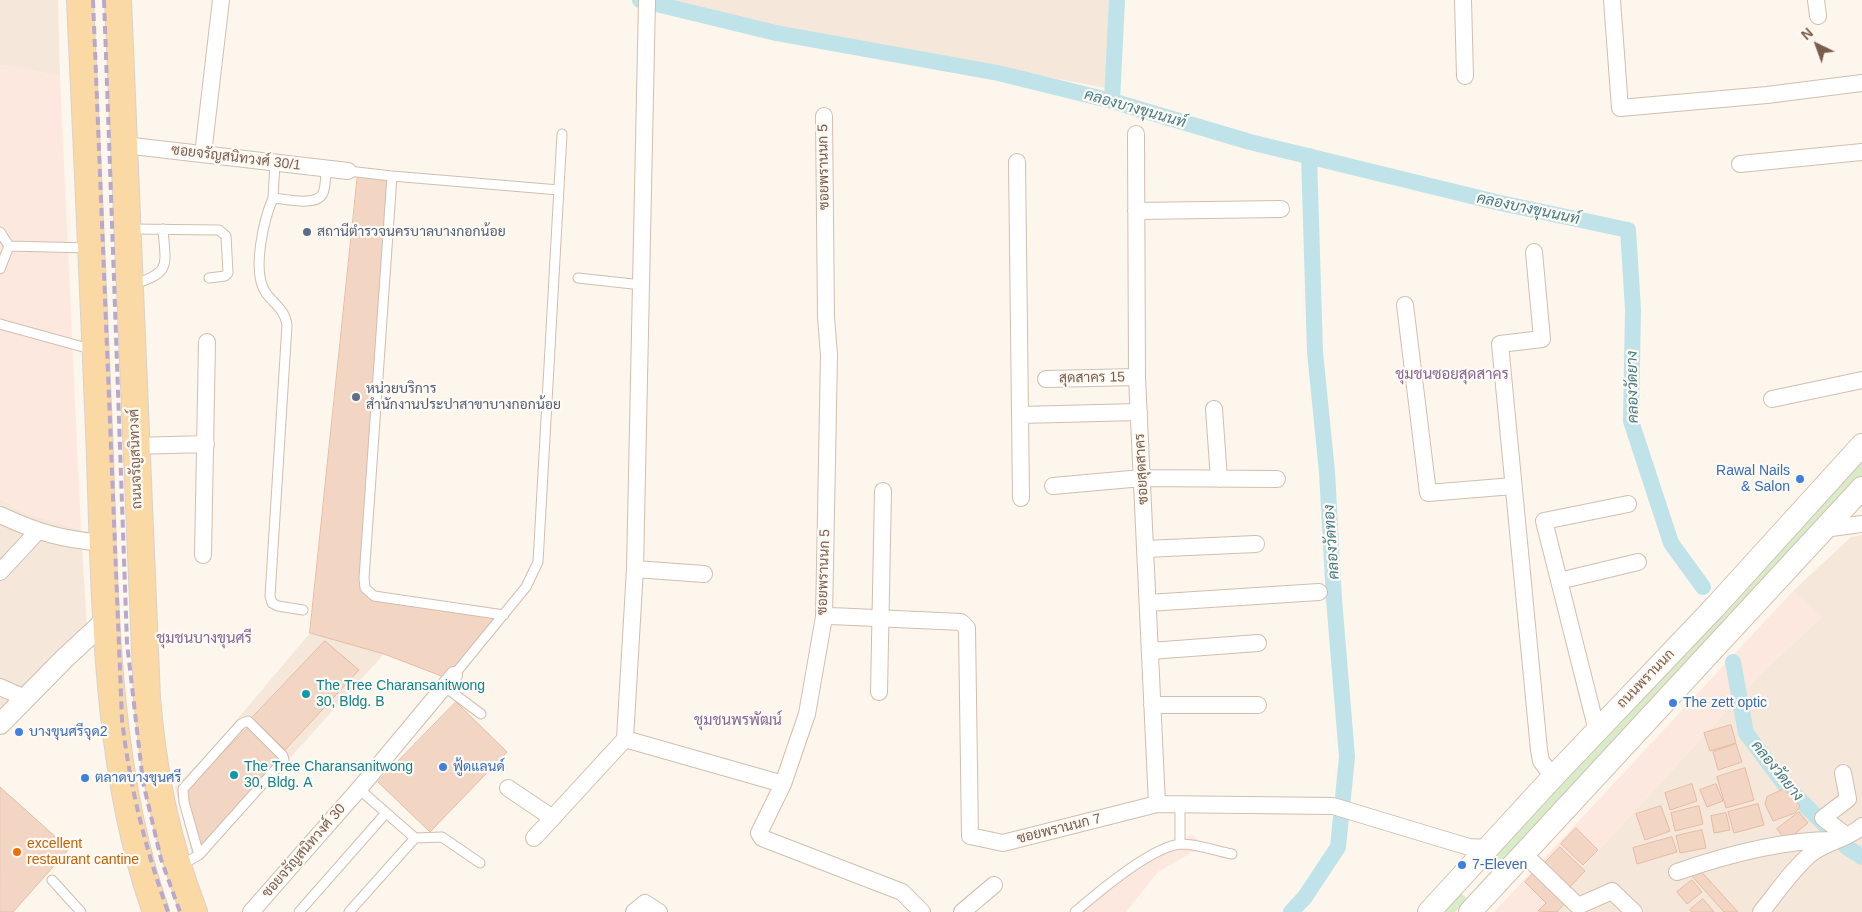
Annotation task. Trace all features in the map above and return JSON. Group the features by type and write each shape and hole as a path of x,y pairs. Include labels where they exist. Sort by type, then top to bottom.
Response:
{"main road":[{"path":"80,0 106,620 118,747 128,810 141,870 156,912"},
{"name":"ถนนจรัญสนิทวงศ์","path":"118,0 135,446 144,646 150,727 158,790 176,867 194,912"},
{"path":"84,103 122,98"},
{"name":"ถนนพรานนก","path":"1429,912 1553,777 1714,608 1862,445"},
{"name":"ถนนพรานนก","path":"1470,912 1862,488"},
{"path":"1488,848 1485,859 1487,865 1495,869 1505,868 1522,857"}],"street":[{"path":"203,154 220,0"},
{"path":"534,838 551,817 625,739 635,569 647,0"},
{"path":"1463,0 1465,76"},
{"path":"1612,0 1620,108 1740,98 1862,83"},
{"name":"ซอยพรานนก 5","path":"824,116 826,317 829,355 824,617 807,714 784,784 759,833 762,838 902,892 922,912"},
{"name":"ซอยสุดสาคร","path":"1136,134 1137,377 1150,651 1157,683 1152,705 1157,804"},
{"name":"ซอยจรัญสนิทวงศ์ 30/1","path":"124,145 348,171"},
{"path":"1740,164 1862,152"},
{"path":"1017,162 1021,498"},
{"path":"1136,212 1281,209"},
{"path":"1534,252 1542,339 1500,344 1540,758 1553,777"},
{"path":"1405,305 1428,493 1513,486"},
{"path":"204,555 207,342"},
{"name":"สุดสาคร 15","path":"1046,379 1137,377"},
{"path":"1772,399 1862,380"},
{"path":"1214,408 1219,479"},
{"path":"1020,415 1139,412"},
{"path":"135,446 206,444"},
{"path":"1053,486 1142,478 1276,479"},
{"path":"878,692 882,619 883,491"},
{"path":"1597,731 1544,521 1628,504"},
{"path":"0,515 38,531 66,540 103,543"},
{"path":"1824,529 1862,524"},
{"path":"0,572 38,531"},
{"path":"1145,549 1256,544"},
{"path":"1559,581 1638,562"},
{"path":"635,569 704,574"},
{"path":"1148,603 1319,592"},
{"name":"ซอยพรานนก 7","path":"831,616 961,622 967,628 970,836 1003,843 1157,804 1333,806 1360,812 1469,846 1488,848"},
{"path":"0,724 106,620"},
{"path":"1150,651 1258,642"},
{"name":"ซอยจรัญสนิทวงศ์ 30","path":"251,912 359,789 449,681"},
{"path":"0,687 25,698"},
{"path":"1152,705 1258,704"},
{"path":"625,739 784,784"},
{"path":"1841,838 1823,818 1848,799 1843,773"},
{"path":"508,788 551,817"},
{"path":"1761,912 1808,856 1862,826"},
{"path":"1677,872 1714,859 1789,843 1841,838"},
{"path":"1522,857 1578,906 1612,891 1634,912"},
{"path":"962,912 994,885"},
{"path":"639,907 659,912"}],"lane":[{"path":"481,714 449,681 526,588 538,562 562,134"},
{"path":"275,163 274,198 266,214 261,242 260,280 266,292 285,314 287,325 270,596 272,603 278,606 303,610"},
{"path":"274,198 312,201 319,199 323,192 327,168"},
{"path":"348,171 558,190"},
{"path":"392,176 364,584 367,591 374,596 504,615"},
{"path":"127,228 219,230 226,236 228,273 225,276 209,278"},
{"path":"129,286 161,273 165,263 163,230"},
{"path":"0,232 9,246"},
{"path":"9,246 90,248"},
{"path":"0,268 9,246"},
{"path":"578,278 642,285"},
{"path":"0,324 96,351"},
{"path":"176,867 199,855 284,760 283,756 248,721 241,724 183,789 184,802 199,855"},
{"path":"359,789 415,838 442,837 480,863"},
{"path":"1180,804 1180,844"},
{"path":"299,912 386,814"},
{"path":"349,912 415,838"},
{"path":"1075,912 1126,871 1146,859 1180,844 1232,854"},
{"path":"52,880 76,910"}],"shaded area":[{"path":"0,0 58,0 60,76 0,65"},
{"path":"667,0 1113,0 1111,89 767,24"},
{"path":"0,65 60,76 81,530 21,511 0,498"},
{"path":"0,498 21,511 81,530 87,628 0,720"},
{"path":"1862,535 1862,912 1542,912 1761,673 1821,618 1793,591 1851,537"},
{"path":"1793,591 1822,617 1761,673 1542,912 1494,912"},
{"path":"310,633 384,654 194,864 175,787 207,755"},
{"path":"1192,834 1202,844 1198,849 1158,872 1126,912 1074,912 1146,859"}],"green space":[{"path":"1862,462 1862,477 1501,862 1495,861 1492,857"},
{"path":"1462,894 1467,899 1455,912 1439,912 1455,895"}],"building":[{"name":"หน่วยบริการ สำนักงานประปาสาขาบางกอกน้อย","path":"358,173 392,176 367,591 504,615 454,675 444,677 384,654 310,633"},
{"name":"The Tree Charansanitwong 30, Bldg. B","path":"325,641 359,670 285,750 252,718"},
{"name":"ฟู้ดแลนด์","path":"456,702 507,752 430,832 378,782"},
{"path":"1731,725 1736,743 1710,751 1704,733"},
{"name":"The Tree Charansanitwong 30, Bldg. A","path":"249,727 280,758 200,848 185,791"},
{"path":"1736,744 1742,762 1718,770 1713,752"},
{"path":"1745,768 1754,800 1726,808 1717,777"},
{"path":"1692,784 1697,801 1670,810 1665,793"},
{"path":"1716,784 1723,801 1707,807 1700,790"},
{"path":"0,787 69,849 13,912 0,912"},
{"path":"1784,789 1800,806 1795,813 1773,821 1765,804 1767,797"},
{"path":"1758,804 1764,825 1734,833 1728,812"},
{"path":"1661,806 1670,831 1645,840 1636,814"},
{"path":"1699,806 1703,824 1675,831 1671,813"},
{"path":"1799,812 1808,823 1786,841 1777,829"},
{"path":"1726,813 1730,830 1714,833 1711,816"},
{"path":"1576,828 1598,850 1583,865 1561,844"},
{"path":"1702,830 1706,848 1680,853 1676,836"},
{"path":"1672,837 1677,852 1637,864 1633,848"},
{"path":"1560,847 1585,871 1566,891 1541,867"},
{"path":"1698,868 1738,912 1724,912 1691,875"},
{"path":"1534,873 1566,902 1557,912 1538,911 1546,903 1525,882"},
{"path":"1692,880 1702,892 1687,904 1677,892"},
{"path":"1703,899 1714,912 1692,912 1690,910"}],"waterway":[{"name":"คลองบางขุนนนท์","path":"640,0 776,33 998,73 1112,101 1250,142 1496,202 1628,230 1633,309 1631,421 1671,543 1703,587"},
{"name":"คลองวัดทอง","path":"1112,101 1117,0"},
{"name":"คลองวัดทอง","path":"1291,912 1305,897 1338,847 1347,757 1334,599 1327,472 1315,352 1309,156"},
{"name":"คลองวัดยาง","path":"1733,662 1746,733 1785,785 1848,848 1862,857"}],"railway":[{"path":"93,0 122,720 129,770 139,817 168,912"},
{"path":"104,0 127,643 143,782 161,859 180,912"}],"place":[{"name":"สถานีตำรวจนครบาลบางกอกน้อย","path":"307,232"},
{"name":"หน่วยบริการ สำนักงานประปาสาขาบางกอกน้อย","path":"356,397"},
{"name":"Rawal Nails & Salon","path":"1800,479"},
{"name":"The Tree Charansanitwong 30, Bldg. B","path":"306,694"},
{"name":"The zett optic","path":"1673,703"},
{"name":"บางขุนศรีจุด2","path":"19,732"},
{"name":"ฟู้ดแลนด์","path":"443,767"},
{"name":"The Tree Charansanitwong 30, Bldg. A","path":"234,775"},
{"name":"ตลาดบางขุนศรี","path":"85,778"},
{"name":"excellent restaurant cantine","path":"17,852"},
{"name":"7-Eleven","path":"1462,865"}],"district":[{"name":"ชุมชนซอยสุดสาคร","path":"1452,375"},
{"name":"ชุมชนบางขุนศรี","path":"204,639"},
{"name":"ชุมชนพรพัฒน์","path":"738,721"}]}
